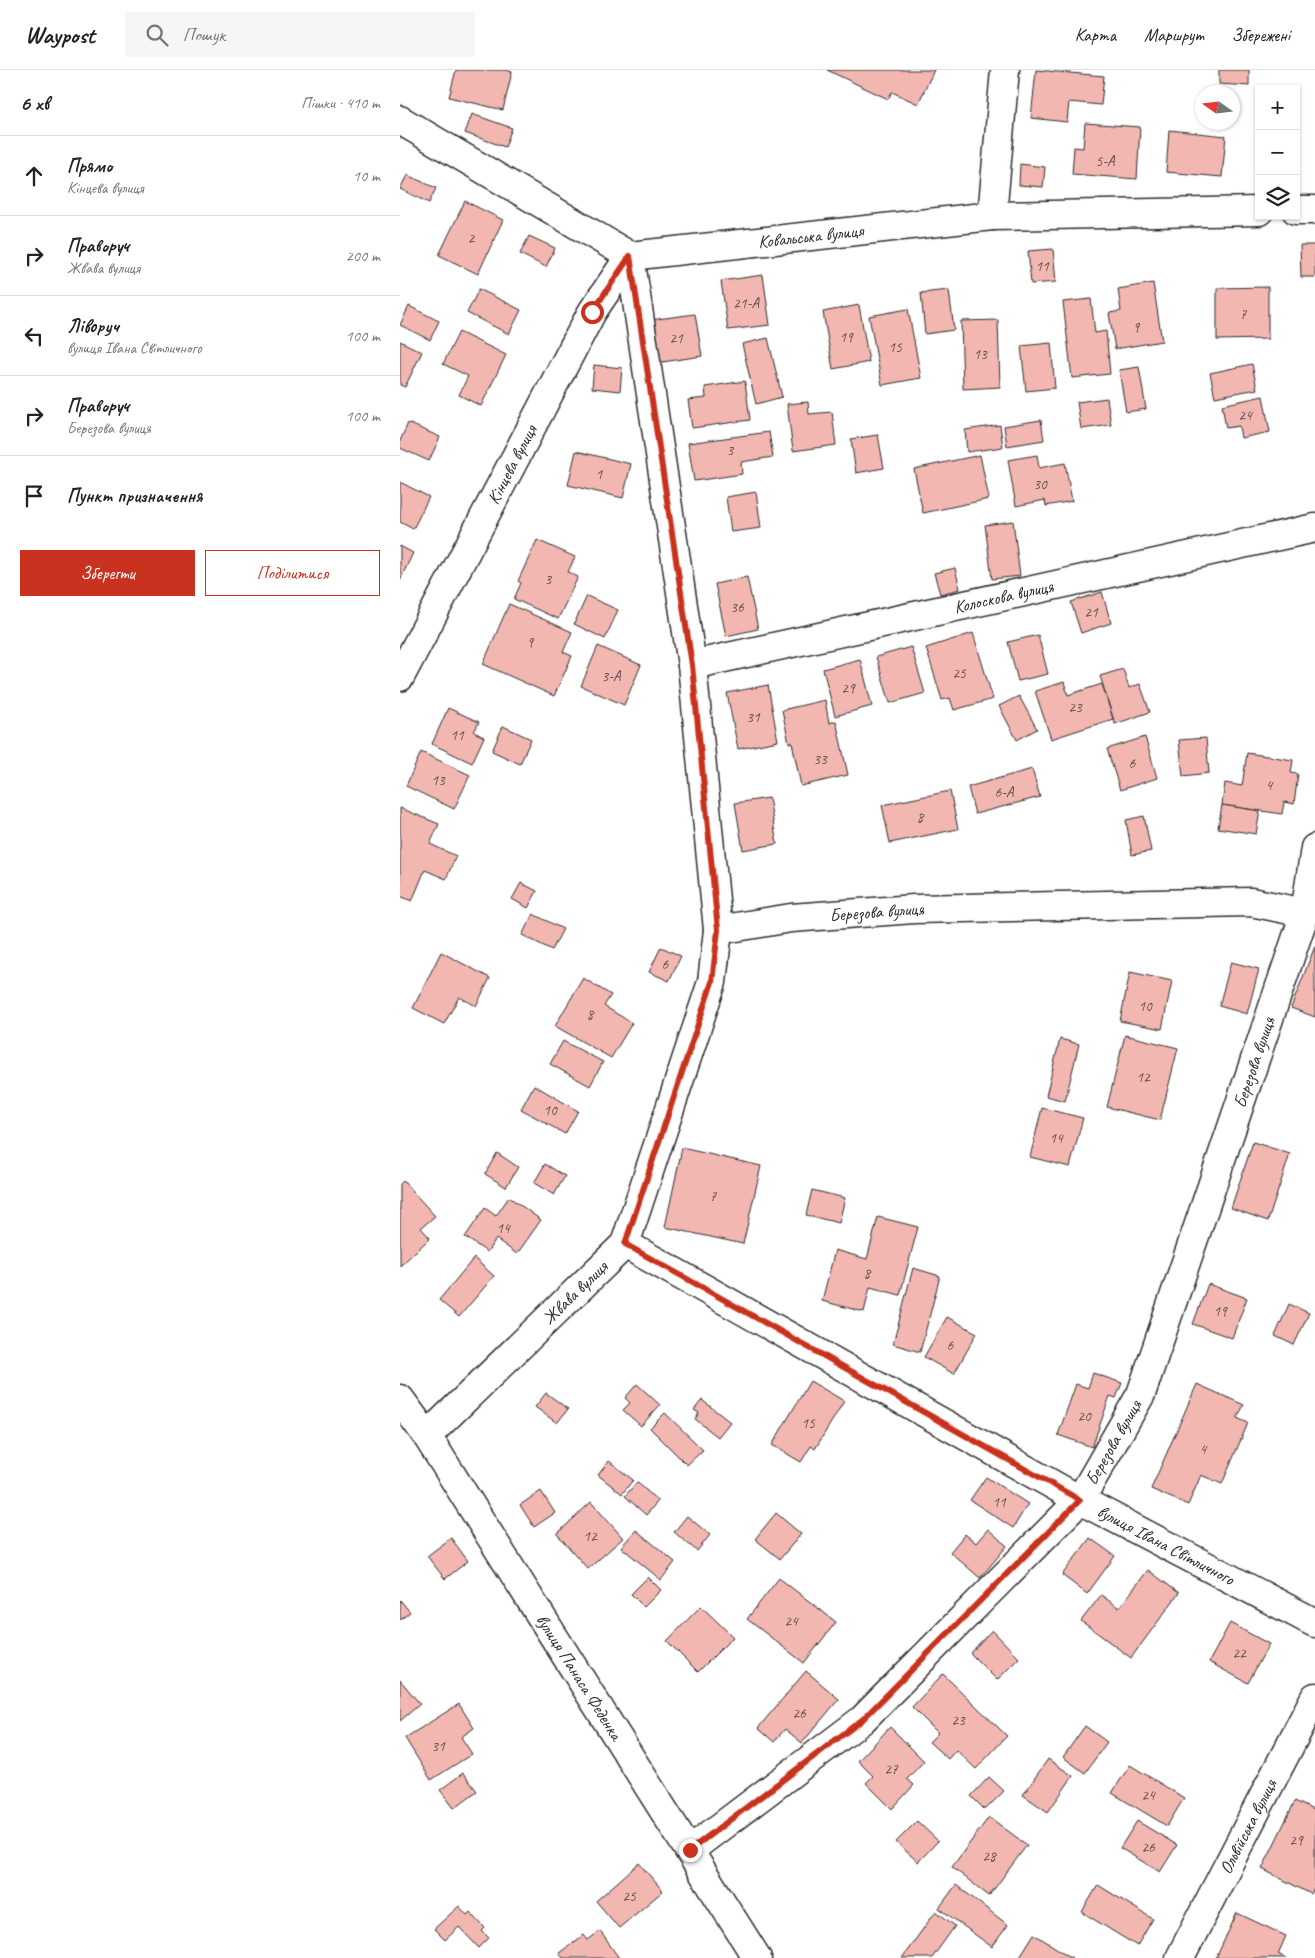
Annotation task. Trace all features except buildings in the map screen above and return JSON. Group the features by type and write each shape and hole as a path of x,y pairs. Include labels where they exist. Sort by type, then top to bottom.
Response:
{"street":[{"path":"992,216 1005,70"},
{"path":"400,120 630,256"},
{"path":"1300,210 1315,210"},
{"name":"Ковальська вулиця","path":"630,256 992,216 1255,211"},
{"name":"Жвава вулиця","path":"427,1436 625,1244 712,982 718,930 692,665 630,256"},
{"name":"Кінцева вулиця","path":"400,677 592,312 630,256"},
{"name":"Колоскова вулиця","path":"692,665 1315,528"},
{"name":"Березова вулиця","path":"690,1850 862,1720 1080,1500 1142,1394 1305,913 1315,848"},
{"name":"Березова вулиця","path":"718,930 791,918 914,909 1251,902 1305,913"},
{"name":"вулиця Івана Світличного","path":"625,1244 1080,1500 1315,1623"},
{"name":"вулиця Панаса Феденка","path":"400,1399 427,1436 757,1958"},
{"name":"Ольвійська вулиця","path":"1180,1958 1315,1697"}],"route":[{"path":"592,312 630,256 692,665 718,930 712,982 625,1244 1080,1500 862,1720 690,1850"}]}
